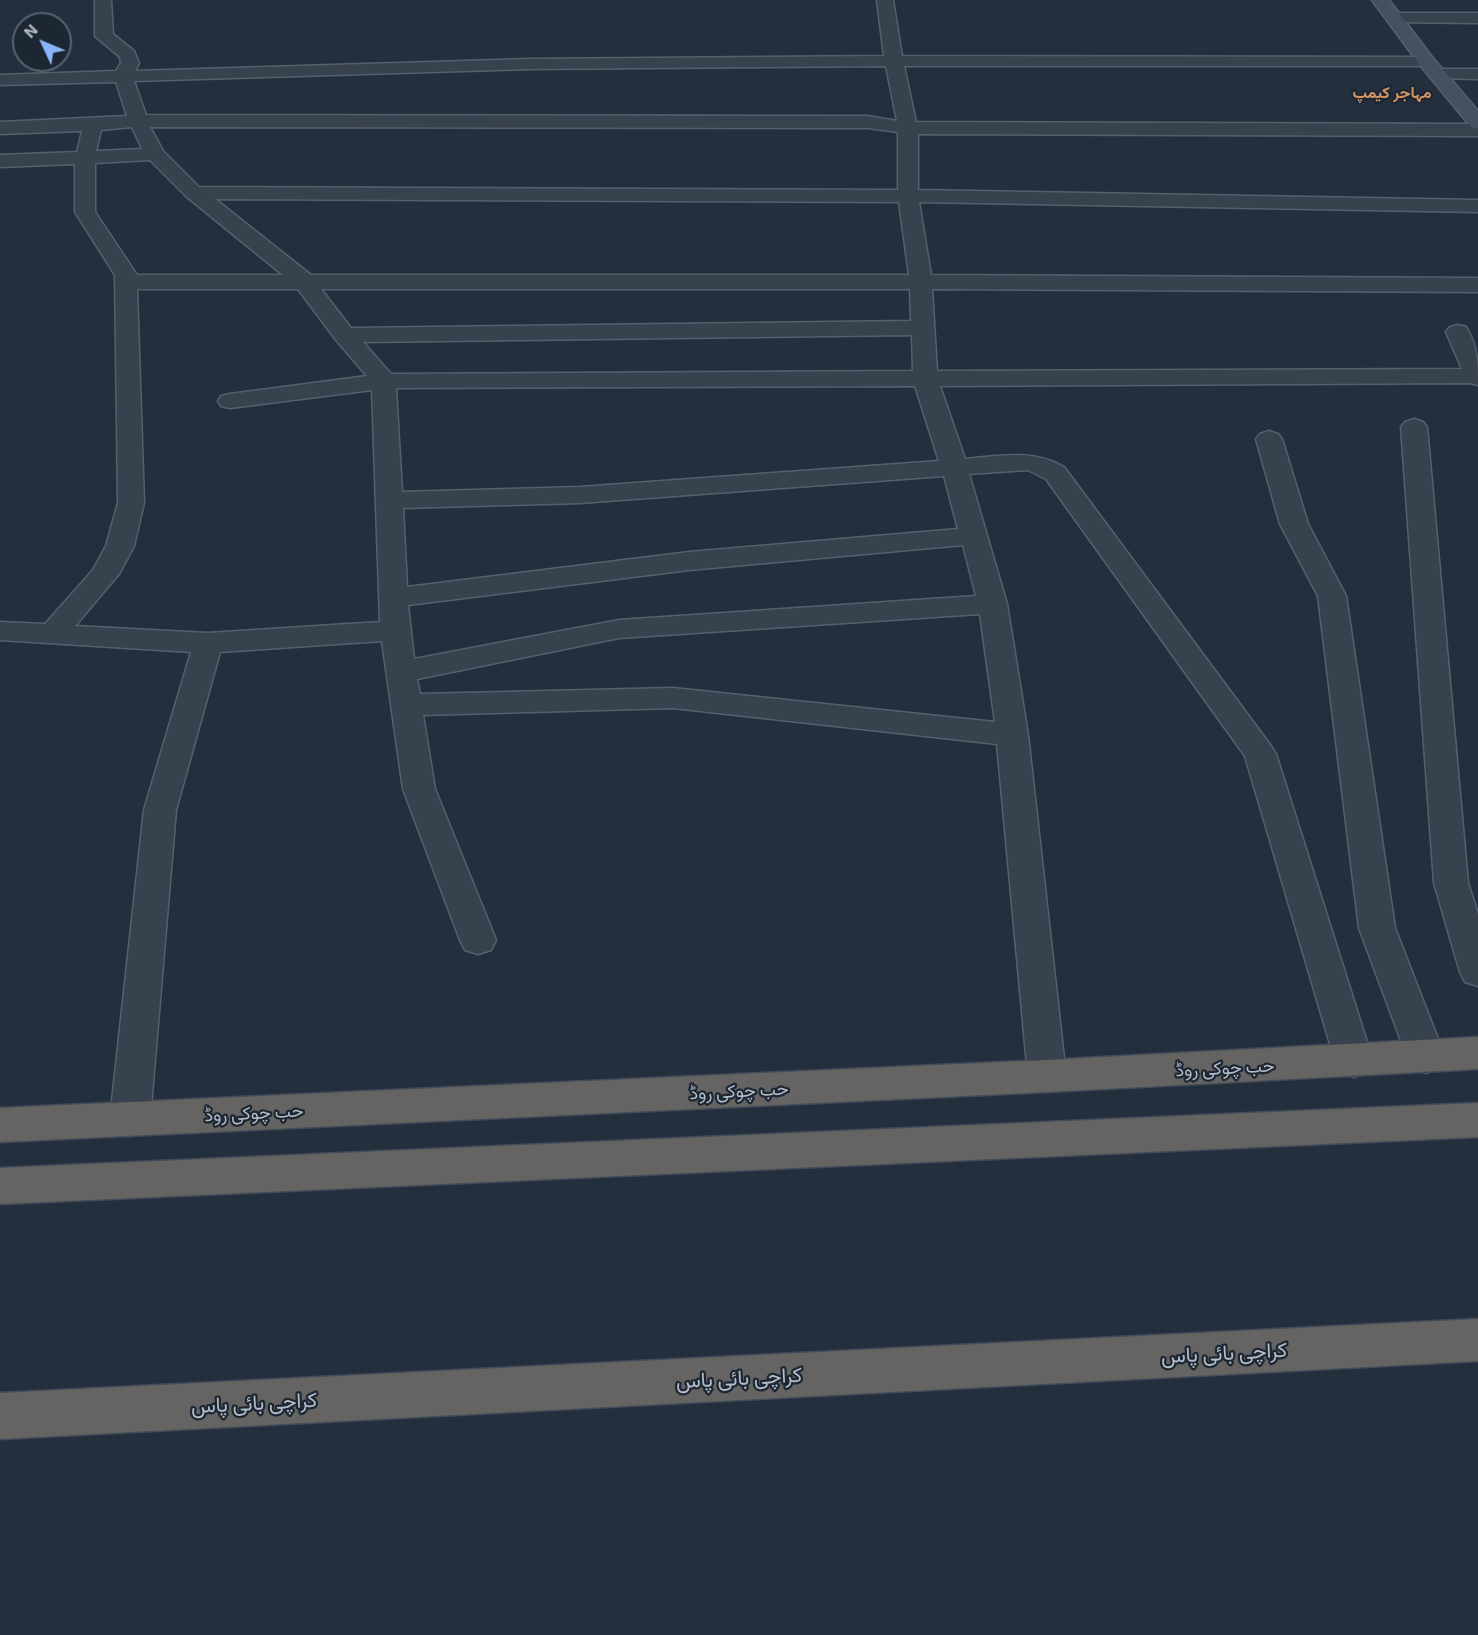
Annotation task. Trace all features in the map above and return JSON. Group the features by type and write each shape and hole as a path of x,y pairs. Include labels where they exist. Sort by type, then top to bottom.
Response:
{"highway":[{"name":"حب چوکی روڈ","path":"0,1125 1047,1076 1478,1053"},
{"path":"0,1186 1478,1120"},
{"name":"کراچی بائی پاس","path":"0,1416 1478,1340"}],"main road":[{"path":"1380,0 1431,68 1478,123"}],"street":[{"path":"103,0 104,36 128,55 130,63 123,75 138,121 155,154 194,193 304,281 344,335 384,381 395,631 419,789 478,940"},
{"path":"885,0 894,61 908,128 908,196 921,282 925,378 954,466 993,604 1012,735 1047,1076"},
{"path":"1394,18 1478,18"},
{"path":"0,80 530,64 894,61 1431,68 1478,74"},
{"path":"7,128 23,103 32,79"},
{"path":"7,128 138,121 868,122 908,128 1478,130"},
{"path":"52,634 105,574 120,546 131,503 126,275 85,212 85,157 93,125"},
{"path":"0,161 155,154"},
{"path":"194,193 908,196 1478,206"},
{"path":"126,282 1478,285"},
{"path":"344,335 923,328"},
{"path":"230,400 384,381 1478,377 1458,332"},
{"path":"1414,426 1451,883 1478,972"},
{"path":"1269,439 1294,524 1332,596 1377,928 1426,1057"},
{"path":"389,500 580,495 954,466 1029,462 1043,466 1055,473 1260,754 1354,1061"},
{"path":"393,598 688,561 974,536"},
{"path":"400,672 620,629 993,604"},
{"path":"0,631 208,643 395,631"},
{"path":"130,1119 159,810 208,643"},
{"path":"406,705 673,698 1012,735"}],"district":[{"name":"مہاجر کیمپ","path":"1392,93"}]}
